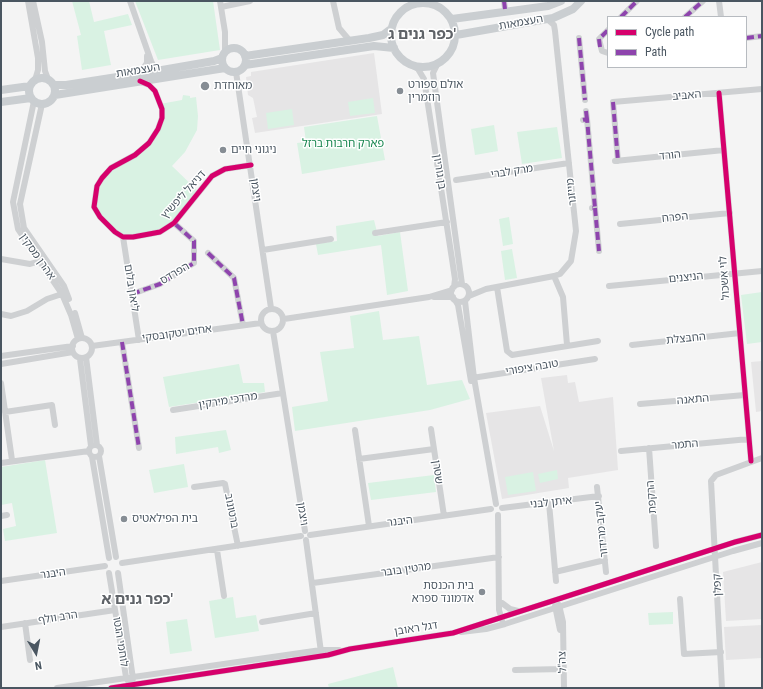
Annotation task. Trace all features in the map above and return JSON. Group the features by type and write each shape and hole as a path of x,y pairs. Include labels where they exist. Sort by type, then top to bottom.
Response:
{"main road":[{"name":"העצמאות","path":"452,19 548,6 561,1"},
{"name":"העצמאות","path":"456,35 559,16 573,9 581,1"},
{"path":"425,2 436,5 446,11 452,19 456,35 451,52 438,63 418,67 409,64 400,57 394,48 391,39 391,29 395,19 402,10 411,3 425,2"},
{"path":"245,56 383,35 391,29"},
{"path":"245,65 374,46 394,48"},
{"path":"234,48 241,50 245,56 245,65 242,70 230,72 225,68 224,55 234,48"},
{"name":"העצמאות","path":"55,95 140,77 162,70 214,61 224,55"},
{"name":"העצמאות","path":"51,82 66,85 225,68"},
{"path":"1,90 32,83 40,78 51,82 55,95 50,102 42,104 33,100 1,102"},
{"path":"32,83 33,100"}],"street":[{"path":"28,1 38,58 38,70 32,83"},
{"path":"33,1 42,42 45,71 51,82"},
{"path":"130,1 146,50 154,67 162,70"},
{"path":"224,55 225,32 220,4 250,1"},
{"path":"333,1 339,28 350,41"},
{"path":"504,1 505,9"},
{"path":"622,16 637,1"},
{"path":"686,16 703,1"},
{"path":"719,1 721,16"},
{"name":"מייזנר","path":"555,31 559,16"},
{"name":"מייזנר","path":"467,298 486,289 560,274 571,261 574,252 576,231 555,31 554,25 547,19"},
{"path":"607,31 599,39 602,51 607,53"},
{"path":"747,38 762,36"},
{"path":"579,38 585,100"},
{"path":"123,237 107,226 93,204 97,186 102,178 111,168 135,155 149,143 158,129 162,118 160,104 155,91 140,77 147,63 146,50"},
{"name":"בן גוריון","path":"438,63 433,72 467,298"},
{"name":"בן גוריון","path":"409,64 418,69 424,79 455,279 453,289 454,298"},
{"name":"ויצמן","path":"236,72 271,308"},
{"name":"האביב","path":"617,161 612,102 762,89"},
{"name":"לוי אשכול","path":"719,93 751,461"},
{"name":"אהרן מסקין","path":"33,100 13,202 18,229 62,294 80,339"},
{"name":"אהרן מסקין","path":"42,104 20,204 24,228 64,286 74,312 80,339"},
{"name":"מייזנר","path":"586,111 585,120 593,208 599,251"},
{"name":"הורד","path":"617,161 724,150"},
{"name":"מרק לברי","path":"456,180 569,163"},
{"name":"דניאל ליפשיץ","path":"123,237 142,236 160,232 174,223 212,176 225,169 251,165"},
{"name":"הפרח","path":"620,224 730,213"},
{"path":"375,233 447,222"},
{"name":"הפרדס","path":"132,294 160,284 194,263 194,241 174,223"},
{"name":"ליאון בלום","path":"123,237 139,340"},
{"path":"263,250 331,239"},
{"path":"208,253 234,278 243,325"},
{"path":"1,259 30,264 40,261"},
{"name":"הניצנים","path":"609,286 762,271"},
{"path":"554,276 563,297 567,345"},
{"path":"284,319 429,297 465,285"},
{"name":"מייזנר","path":"465,285 486,289"},
{"path":"497,287 507,351 512,355 598,341"},
{"path":"1,314 11,316 27,311 47,298 62,294"},
{"path":"429,297 454,298 460,302 467,298 472,378"},
{"path":"454,298 458,305 472,378 476,389 496,504 502,508 502,512 498,515 498,558 499,594 505,624"},
{"path":"271,308 279,310 284,319 280,327 273,331 264,328 261,323 264,312 271,308"},
{"name":"אחים יטקובסקי","path":"92,346 261,323"},
{"name":"ויצמן","path":"273,331 313,583 321,653"},
{"name":"החבצלת","path":"632,345 740,333"},
{"path":"1,364 73,349 80,339 90,341 92,346 91,353 83,358"},
{"path":"122,342 139,448"},
{"path":"1,356 73,349 83,358 93,451 109,558 105,566 109,573 118,573 122,568 122,563 116,557 93,451"},
{"name":"טובה ציפורי","path":"472,378 595,359"},
{"path":"1,383 12,460"},
{"name":"מרדכי מירקין","path":"173,410 283,393"},
{"name":"התאנה","path":"640,404 745,395"},
{"path":"5,412 52,405 55,425"},
{"name":"שטרן","path":"431,429 444,516"},
{"path":"355,430 369,526"},
{"name":"התמר","path":"621,451 749,439"},
{"name":"הרקפת","path":"649,448 656,546"},
{"path":"359,459 434,449"},
{"path":"1,463 12,460 19,461 93,451"},
{"path":"751,461 762,458"},
{"name":"קפלן","path":"722,688 711,481 716,475 751,461"},
{"name":"ברטונוב","path":"194,487 223,483 226,484 238,546"},
{"name":"יעקב מרידור","path":"597,487 606,572"},
{"name":"איתן לבני","path":"502,508 598,496"},
{"path":"549,503 556,581"},
{"path":"496,504 491,509 492,513 498,515"},
{"name":"היבנר","path":"122,563 491,509"},
{"name":"דגל ראובן","path":"453,633 762,535"},
{"name":"דגל ראובן","path":"57,688 126,677 350,650 486,629 762,544"},
{"path":"217,550 224,596"},
{"path":"109,558 116,557"},
{"name":"מרטין בובר","path":"313,583 498,558"},
{"path":"555,572 605,560"},
{"name":"היבנר","path":"1,581 105,566"},
{"name":"לוחמי הגטו","path":"109,573 126,677 132,686"},
{"name":"לוחמי הגטו","path":"118,573 134,676 132,686"},
{"path":"499,594 502,603 503,617"},
{"path":"680,599 684,654 721,652"},
{"name":"צה\"ל","path":"555,600 563,622 562,637 564,688"},
{"path":"502,603 510,609 520,611"},
{"name":"הרב וולף","path":"1,627 115,610"},
{"path":"262,622 316,613"},
{"path":"25,623 30,660"},
{"name":"דגל ראובן","path":"111,688 132,686 321,653"},
{"path":"515,670 563,669"}],"shaded area":[{"path":"374,53 382,114 255,133 252,118 257,117 253,98 248,95 246,77 251,76 251,72"},
{"path":"762,361 762,411 756,412 751,362"},
{"path":"567,375 568,383 575,382 579,402 613,397 618,470 568,478 569,488 502,499 486,413 540,406 554,451 541,378"},
{"path":"762,562 762,619 726,621 723,572"},
{"path":"762,625 762,658 726,660 724,627"}],"green space":[{"path":"72,1 89,1 94,22 128,14 132,25 104,31 111,65 82,70 77,36 81,35"},
{"path":"135,1 213,1 220,50 158,60"},
{"path":"183,95 190,96 190,98 196,97 198,116 197,130 185,152 172,166 199,192 167,228 133,237 115,232 94,207 102,178 135,155 158,129 160,104 182,100"},
{"path":"373,98 375,113 350,116 348,102"},
{"path":"292,109 294,125 268,129 266,113"},
{"name":"פארק חרבות ברזל","path":"377,116 385,160 302,174 297,143 306,142 304,127"},
{"path":"494,125 498,151 475,155 471,129"},
{"path":"557,127 562,158 522,164 517,132"},
{"path":"509,217 513,244 503,246 499,219"},
{"path":"374,220 378,236 400,232 408,291 387,295 381,245 318,255 316,244 337,241 336,226"},
{"path":"512,249 517,278 505,280 501,251"},
{"path":"762,292 762,342 747,344 741,295"},
{"path":"379,311 383,340 419,336 427,385 462,380 470,399 430,410 295,431 292,407 328,401 320,352 354,348 350,316"},
{"path":"239,364 243,383 264,383 265,392 169,407 163,377"},
{"path":"226,430 231,450 219,453 218,447 176,454 175,437"},
{"path":"45,460 57,533 5,541 3,529 16,526 12,503 1,505 1,467"},
{"path":"184,464 188,487 154,493 149,470"},
{"path":"557,470 558,479 540,483 538,474"},
{"path":"533,472 536,491 508,495 505,477"},
{"path":"434,475 436,492 371,500 368,483"},
{"path":"233,597 236,618 256,615 259,631 215,638 209,601"},
{"path":"673,612 673,624 649,625 648,613"},
{"path":"187,619 192,651 170,654 166,622"},
{"path":"393,667 398,688 329,688 328,684"}],"marked path":[{"path":"504,1 505,9"},
{"path":"622,16 637,1"},
{"path":"686,16 703,1"},
{"path":"600,47 599,39 607,31"},
{"path":"747,38 762,36"},
{"path":"579,38 585,100"},
{"path":"613,102 618,161"},
{"path":"586,111 587,119"},
{"path":"583,120 587,119 595,208 592,208"},
{"path":"595,208 599,251"},
{"path":"132,294 160,284 194,263 194,241 174,223"},
{"path":"208,253 234,278 243,325"},
{"path":"122,342 139,448"}],"cycle path":[{"path":"140,81 149,85 155,91 162,109 162,118 158,129 149,143 135,155 111,168 97,186 94,207 100,217 115,232 123,237 133,237 160,232 174,223 212,176 225,169 251,165"},
{"path":"719,93 751,461"},
{"path":"111,688 328,655 350,649 453,633 735,542 762,535"}],"place":[{"name":"מאוחדת","path":"205,86"},
{"name":"אולם ספורט רוזמרין","path":"400,91"},
{"name":"ניגוני חיים","path":"223,150"},
{"name":"בית הפילאטיס","path":"124,519"},
{"name":"בית הכנסת אדמונד ספרא","path":"482,592"}],"district":[{"name":"כפר גנים ג'","path":"422,35"},
{"name":"כפר גנים א'","path":"137,600"}]}
